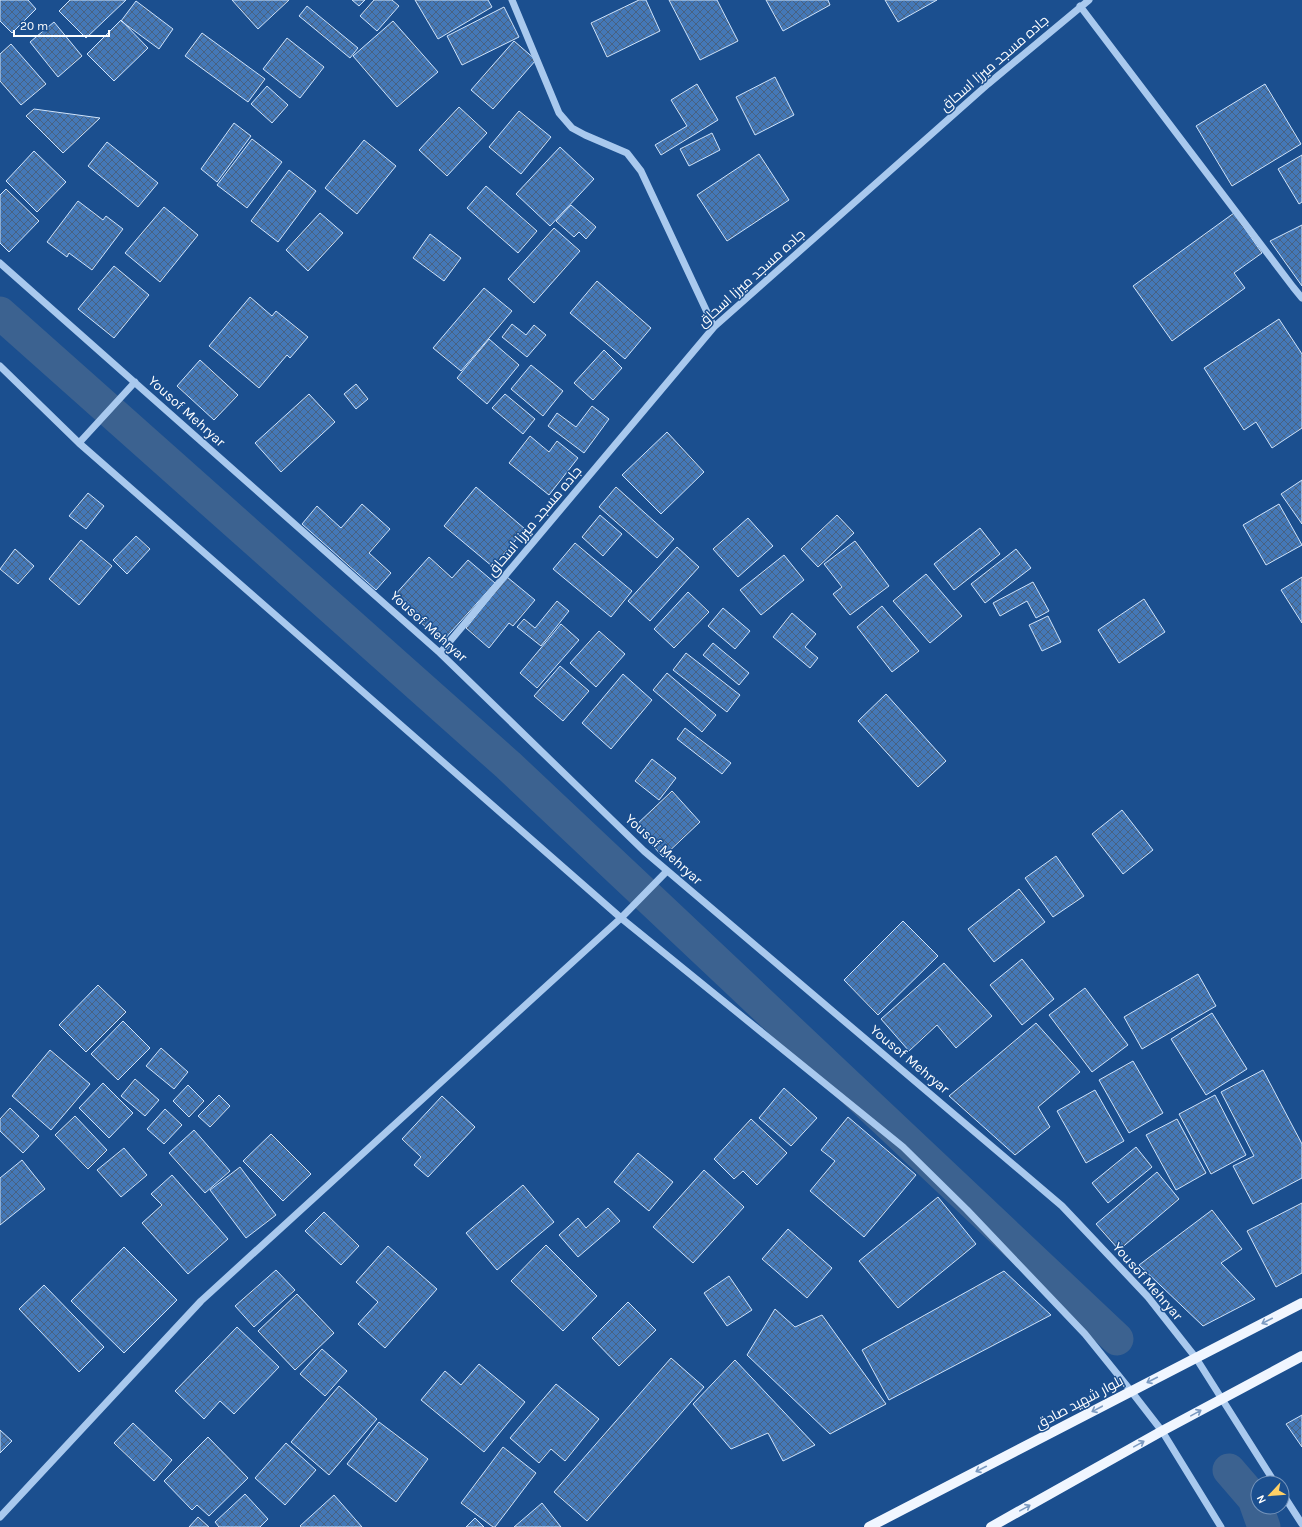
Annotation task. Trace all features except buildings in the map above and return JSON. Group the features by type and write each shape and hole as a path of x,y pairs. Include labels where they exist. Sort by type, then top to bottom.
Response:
{"main road":[{"name":"بلوار شهید صادق","path":"869,1527 1302,1303"},
{"path":"991,1527 1162,1431 1302,1356"}],"street":[{"path":"512,0 559,113 572,128 627,153 641,171 714,326"},
{"name":"جاده مسجد ميرزا اسحاق","path":"440,653 714,326 988,84 1089,0"},
{"path":"1080,6 1302,298"},
{"name":"Yousof Mehryar","path":"0,263 440,653 644,851 1062,1206 1148,1297 1196,1358 1270,1475"},
{"path":"0,366 79,443 621,918 903,1147 967,1210 1085,1334 1162,1431 1220,1527"},
{"path":"79,443 135,382"},
{"path":"0,1517 201,1301 621,918 667,871"},
{"path":"1290,1505 1302,1524"}],"waterway":[{"path":"0,313 508,765 1117,1339"},
{"path":"1229,1470 1254,1499 1264,1527"}]}
